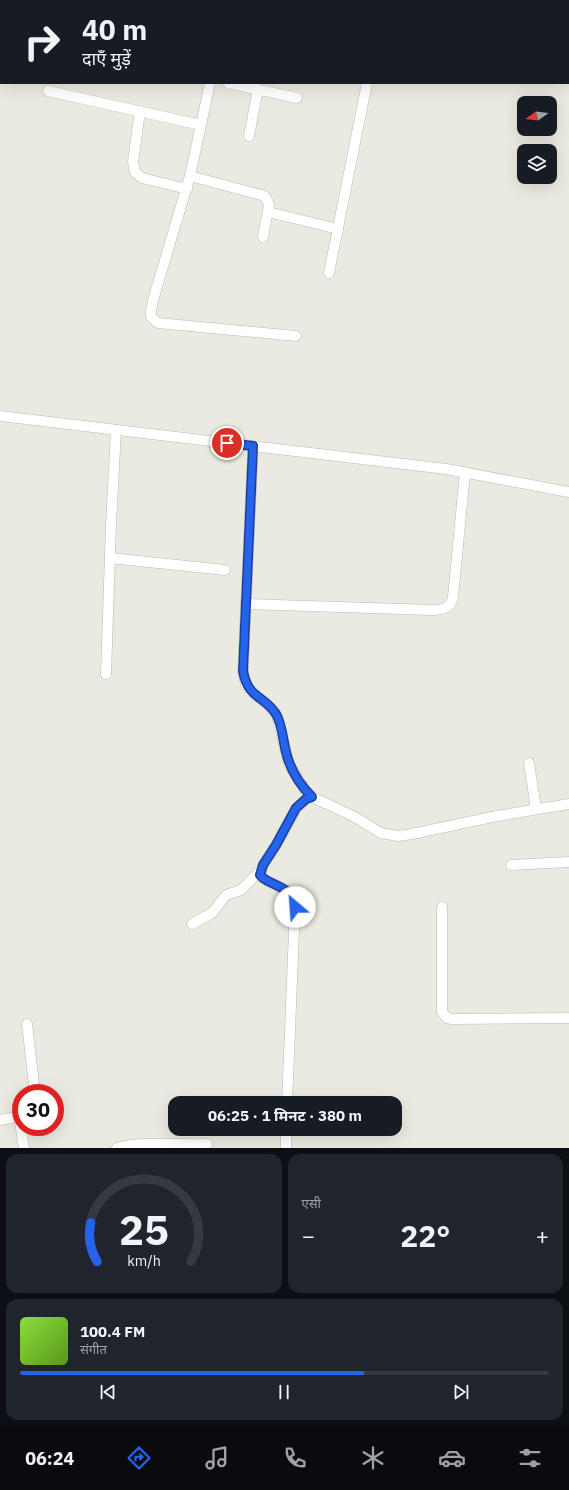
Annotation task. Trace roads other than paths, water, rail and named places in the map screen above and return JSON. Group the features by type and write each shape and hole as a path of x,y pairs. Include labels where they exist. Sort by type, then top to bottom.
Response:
{"street":[{"path":"210,84 187,189 153,300 151,317 155,322 165,324 296,336"},
{"path":"233,84 297,98"},
{"path":"329,273 366,84"},
{"path":"249,136 258,89"},
{"path":"48,90 201,125"},
{"path":"140,111 133,162 135,172 142,178 187,189"},
{"path":"190,176 265,196 269,205 263,237"},
{"path":"268,212 338,229"},
{"path":"0,416 446,469 569,492"},
{"path":"106,674 116,430"},
{"path":"253,446 243,671 246,684 255,696 267,704 277,716 289,764 305,790 312,797 340,810 381,833 388,835 412,834 497,816 569,804"},
{"path":"246,604 432,610 439,610 448,607 452,603 453,597 465,472"},
{"path":"110,558 225,570"},
{"path":"529,763 536,809"},
{"path":"192,924 212,913 226,896 241,890 260,871 296,808 306,799 312,797"},
{"path":"511,865 569,862"},
{"path":"260,871 260,875 263,878 287,891 291,895 295,907 287,1096"},
{"path":"442,907 443,1015 452,1019 569,1018"},
{"path":"27,1024 34,1084"},
{"path":"0,1120 12,1118"},
{"path":"22,1136 24,1148"},
{"path":"286,1136 286,1148"},
{"path":"117,1148 136,1145 207,1144"}]}
